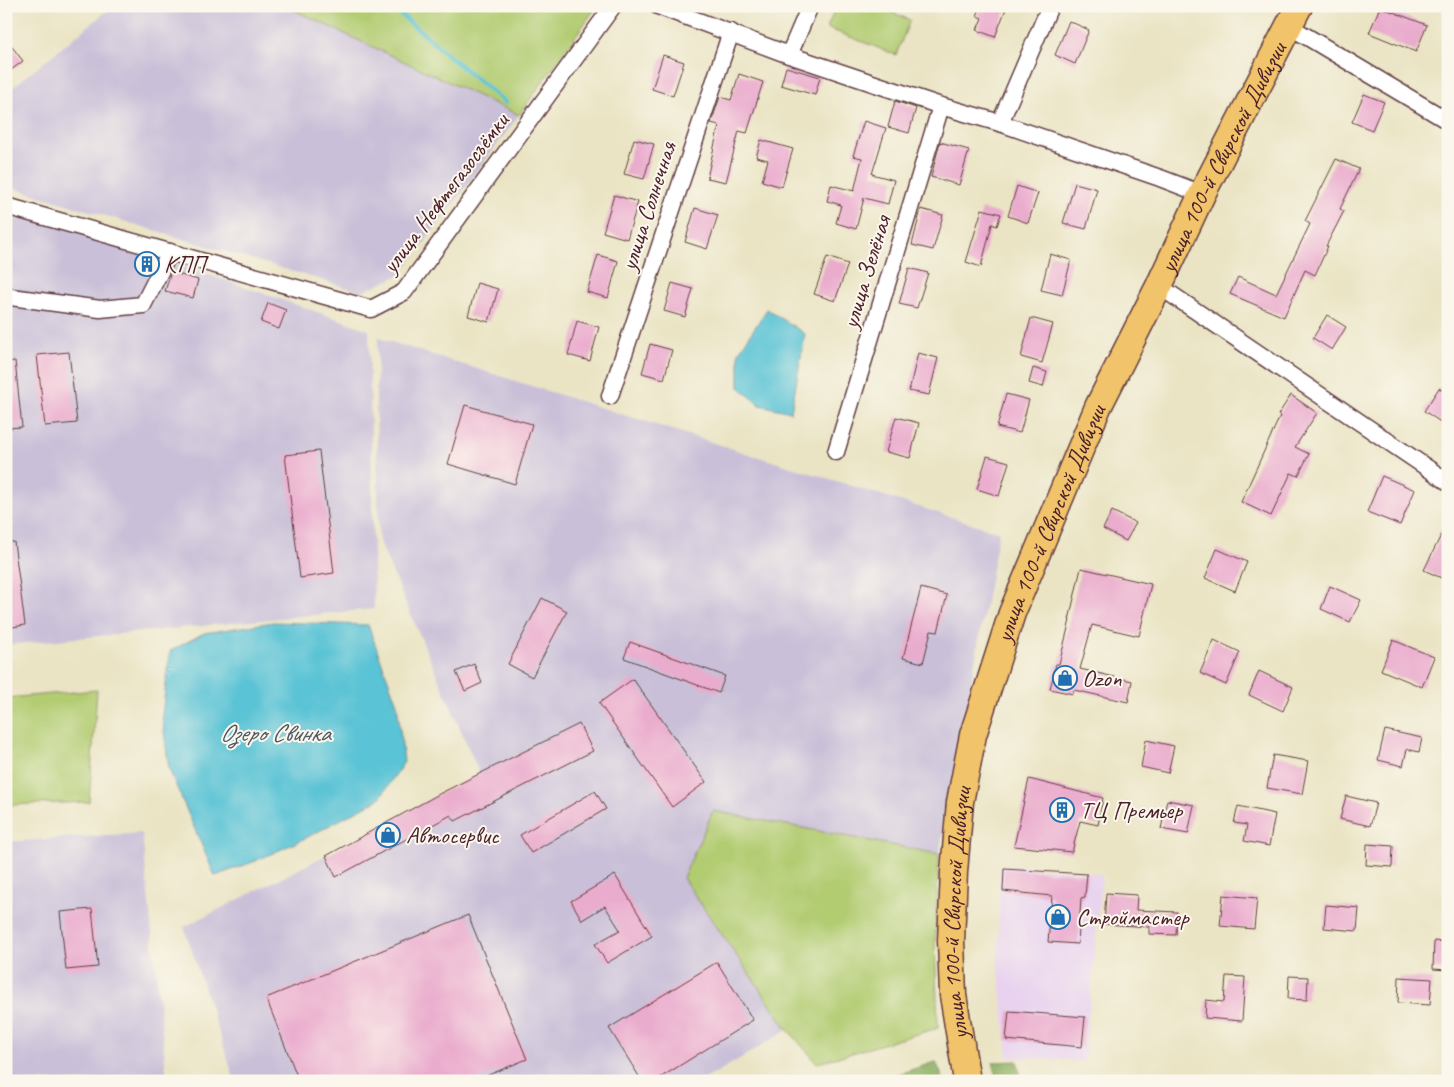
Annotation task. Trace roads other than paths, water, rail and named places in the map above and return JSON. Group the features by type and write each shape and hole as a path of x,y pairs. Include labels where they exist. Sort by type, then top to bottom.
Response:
{"main road":[{"name":"улица 100-й Свирской Дивизии","path":"967,1081 953,996 951,941 960,802 974,735 1015,604 1098,407 1159,286 1202,194 1294,16"}],"street":[{"name":"улица Нефтегазосъёмки","path":"6,206 371,309 404,292 613,6"},
{"path":"658,6 789,55 941,106 1000,123 1202,194"},
{"path":"789,55 810,6"},
{"path":"1000,123 1050,6"},
{"path":"1294,16 1448,121"},
{"name":"улица Солнечная","path":"610,396 731,32"},
{"name":"улица Зелёная","path":"836,452 941,106"},
{"path":"11,297 100,309 143,305 170,252"},
{"path":"1159,286 1447,481"}],"water":[{"path":"767,309 805,334 791,412 760,405 739,387 739,352"},
{"name":"Озеро Свинка","path":"273,622 368,625 397,704 404,762 379,799 304,839 253,862 215,876 169,769 162,715 170,651 204,633"}],"waterway":[{"path":"391,6 506,103"}],"place":[{"name":"КПП","path":"147,264"},
{"name":"Ozon","path":"1065,678"},
{"name":"ТЦ Премьер","path":"1062,810"},
{"name":"Автосервис","path":"388,835"},
{"name":"Строймастер","path":"1058,917"}]}
